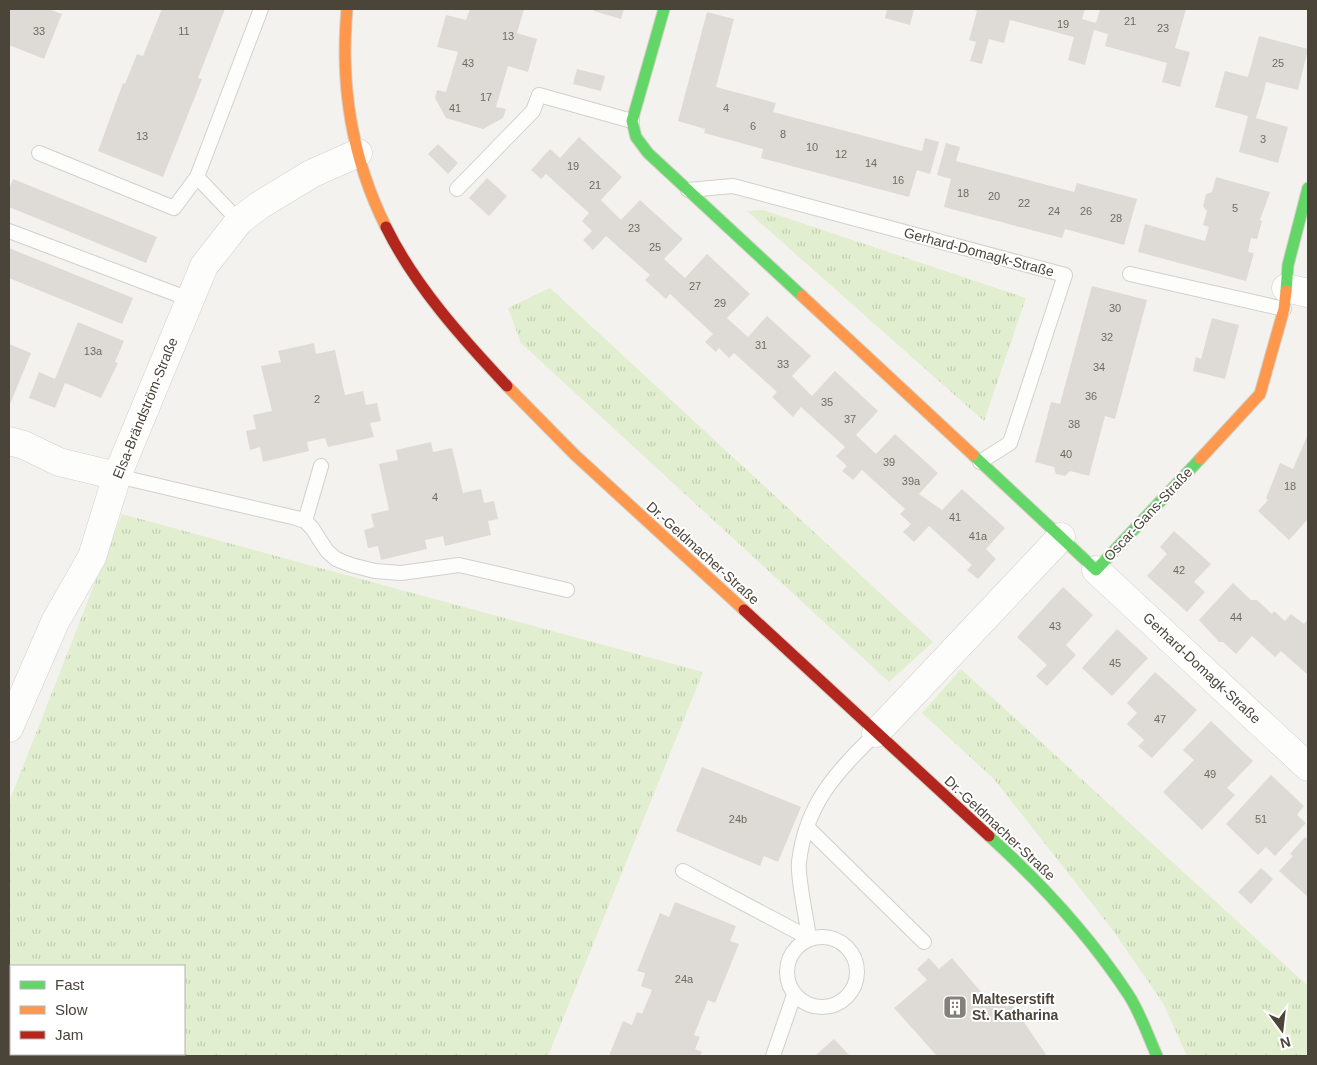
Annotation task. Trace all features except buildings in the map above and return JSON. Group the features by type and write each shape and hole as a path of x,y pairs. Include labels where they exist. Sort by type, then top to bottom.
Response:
{"street":[{"name":"Dr.-Geldmacher-Straße","path":"347,9 347,95 358,154 372,197 406,263 439,308 495,375 574,456 1018,862 1074,921 1129,995 1157,1056"},
{"path":"664,9 632,121 636,137 648,153 1061,537 876,733"},
{"name":"Elsa-Brändström-Straße","path":"12,712 55,622 92,557 117,476 204,266 240,222 260,205 311,174 358,154"},
{"name":"Oscar-Gans-Straße","path":"1061,537 1096,570 1260,394 1293,297 1288,265 1308,188"},
{"path":"9,441 24,445 59,462 117,476"},
{"name":"Gerhard-Domagk-Straße","path":"1096,570 1308,767"}],"lane":[{"path":"39,153 174,208 197,177 261,9"},
{"path":"457,188 533,111 539,95 632,121"},
{"path":"197,177 240,222"},
{"name":"Gerhard-Domagk-Straße","path":"687,190 733,186 1065,275 1010,443 980,462"},
{"path":"9,231 189,299"},
{"path":"1130,274 1293,297"},
{"path":"305,521 321,466"},
{"path":"117,476 305,521 327,551 336,558 351,565 375,571 401,572 459,565 567,590"},
{"path":"810,938 799,863 813,807 838,771 876,733"},
{"path":"808,828 924,942"},
{"path":"683,871 810,938 832,937 851,949 859,970 853,992 835,1006 813,1008 794,995 786,974 792,952 810,938"},
{"path":"774,1056 794,995"}],"green space":[{"path":"763,210 1026,298 984,421 747,211"},
{"path":"550,288 933,642 889,682 521,343 508,308"},
{"path":"122,514 703,672 548,1056 9,1056 9,802"},
{"path":"961,669 1308,986 1308,1056 1187,1056 1163,1003 1112,929 994,779 922,713"}],"traffic: fast":[{"path":"664,9 632,121 636,137 648,153 802,296"},
{"path":"1286,291 1288,265 1308,188"},
{"path":"973,455 1096,570 1200,459"},
{"path":"989,836 1046,891 1081,930 1132,1001 1157,1056"}],"traffic: slow":[{"path":"347,9 345,66 351,121 365,175 386,227"},
{"path":"1200,459 1260,394 1284,309 1286,291"},
{"path":"802,296 973,455"},
{"path":"507,386 575,455 744,610"}],"traffic: jam":[{"path":"386,227 425,291 473,349 507,386"},
{"path":"744,610 989,836"}],"place":[{"name":"Malteserstift St. Katharina","path":"955,1007"}]}
